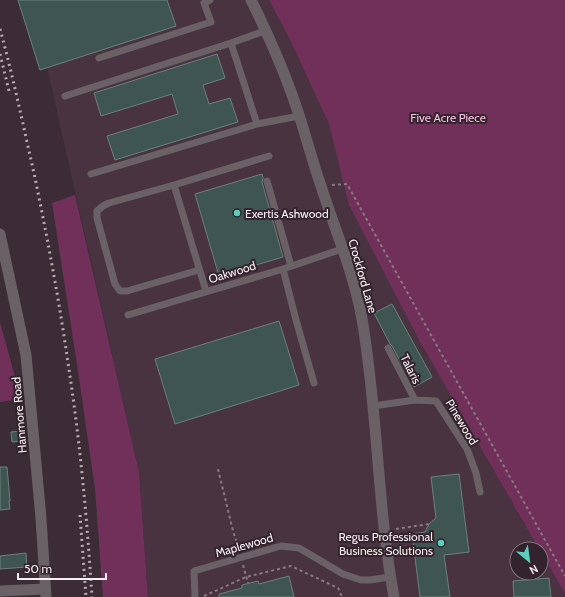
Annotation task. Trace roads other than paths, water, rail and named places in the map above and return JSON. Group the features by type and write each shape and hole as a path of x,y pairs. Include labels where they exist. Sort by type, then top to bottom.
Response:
{"street":[{"name":"Crockford Lane","path":"251,0 267,30 284,72 354,286 362,318 370,374 384,530 394,597"},
{"name":"Hanmore Road","path":"0,234 26,355 41,518 45,593"},
{"path":"0,591 45,593"}],"lane":[{"path":"99,58 211,22 206,1"},
{"path":"65,96 267,30"},
{"path":"231,43 257,124"},
{"path":"91,174 257,124 299,116"},
{"path":"200,270 127,291 120,291 115,284 97,218 97,211 102,206 109,203 268,156"},
{"path":"267,181 291,266"},
{"path":"174,185 206,292"},
{"name":"Oakwood","path":"128,314 206,292 342,249"},
{"path":"283,268 314,383"},
{"name":"Talaris","path":"388,348 415,400"},
{"name":"Pinewood","path":"373,406 415,400 436,401 467,449 476,473 480,492"},
{"name":"Maplewood","path":"195,597 194,571 281,546 299,548 343,574 361,580 390,577"}],"railway":[{"path":"0,29 14,83 34,173 61,315 80,450 92,597"},
{"path":"0,54 10,95"},
{"path":"80,515 86,597"}],"place":[{"name":"Exertis Ashwood","path":"237,213"},
{"name":"Regus Professional Business Solutions","path":"441,543"}],"park label":[{"name":"Five Acre Piece","path":"448,117"}]}
